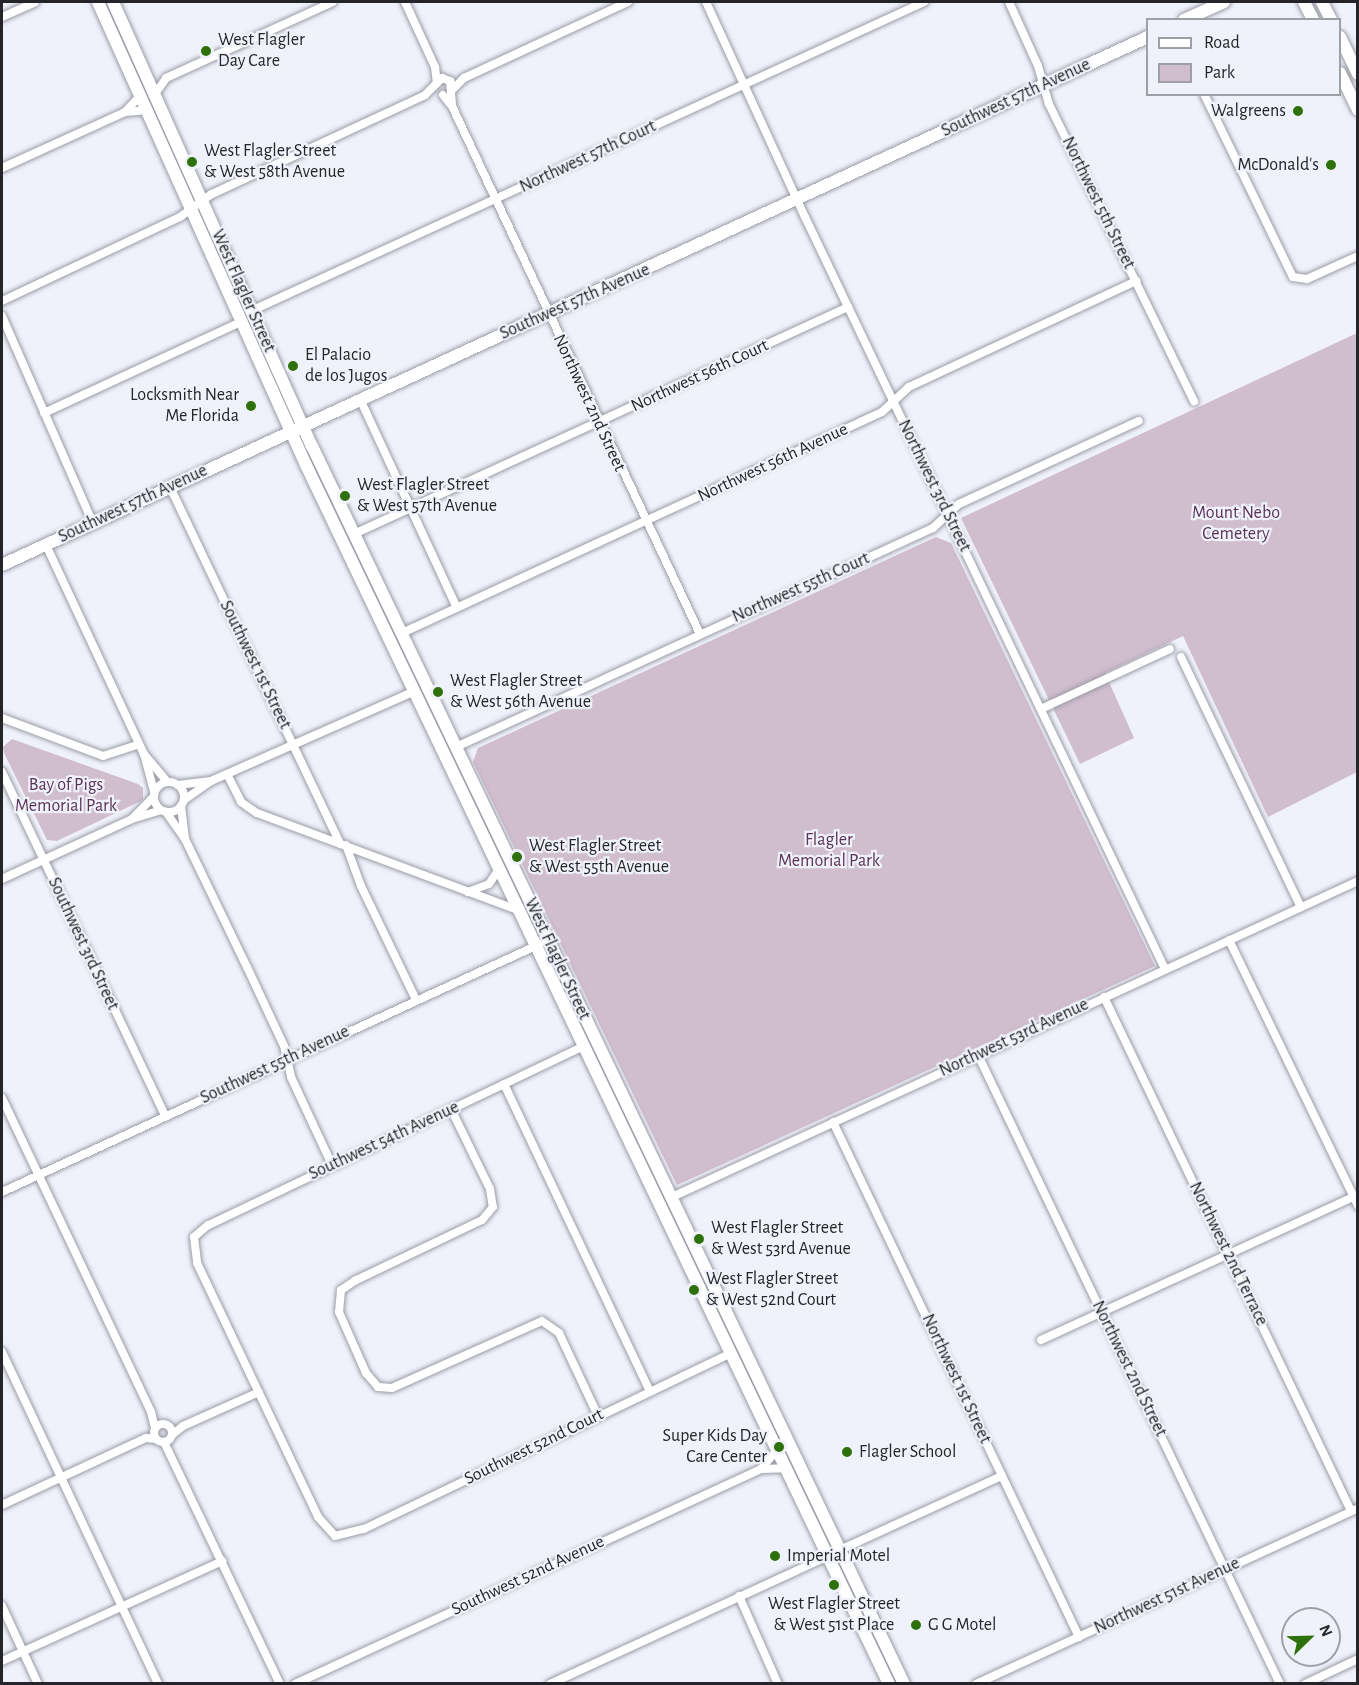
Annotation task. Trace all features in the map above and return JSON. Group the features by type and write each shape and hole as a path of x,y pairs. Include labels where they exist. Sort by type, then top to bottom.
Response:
{"main road":[{"name":"West Flagler Street","path":"98,2 241,322 354,534 549,940 659,1204 889,1683"},
{"name":"West Flagler Street","path":"113,2 251,311 297,428 379,617 584,1046 615,1095 672,1197 904,1683"},
{"path":"1189,18 1224,2"},
{"path":"1305,2 1312,18"},
{"path":"1322,2 1330,18"},
{"name":"Southwest 57th Avenue","path":"2,566 1146,38"},
{"path":"1341,39 1358,74"},
{"path":"1341,75 1358,110"},
{"path":"379,617 402,633"},
{"path":"415,691 436,706"},
{"path":"520,911 541,924"},
{"path":"646,1175 672,1197"},
{"path":"659,1204 682,1219"},
{"path":"731,1353 759,1381"},
{"path":"815,1529 840,1550"}],"street":[{"path":"2,17 35,2"},
{"path":"147,77 166,78 333,2"},
{"name":"Northwest 2nd Street","path":"405,2 441,81 441,95 452,106 547,314 699,634"},
{"path":"2,301 191,209 202,201 425,96 441,81 464,78 628,2"},
{"name":"Northwest 3rd Street","path":"706,2 797,200 1165,969"},
{"name":"Northwest 57th Court","path":"251,311 924,2"},
{"name":"Northwest 5th Street","path":"1009,2 1043,84 1194,401"},
{"path":"154,94 166,78"},
{"path":"425,96 441,95 452,90 464,78"},
{"name":"Northwest 2nd Street","path":"441,81 452,90 452,106"},
{"path":"125,112 140,96"},
{"path":"1205,96 1290,273 1297,279 1307,279 1358,256"},
{"path":"2,168 125,112 146,110"},
{"name":"Northwest 56th Avenue","path":"402,633 882,412 909,387 1136,281"},
{"name":"Northwest 56th Court","path":"354,534 848,307"},
{"path":"2,316 93,523"},
{"path":"44,413 241,322"},
{"path":"360,399 384,455 457,608"},
{"name":"Northwest 55th Court","path":"456,747 933,528 959,504 1139,421"},
{"name":"Southwest 1st Street","path":"170,487 416,1000"},
{"path":"46,545 140,744 154,794 185,839 279,1036 291,1077 332,1165"},
{"path":"1041,709 1170,649"},
{"path":"1181,657 1301,907"},
{"path":"2,879 132,819 164,811 182,803 211,782 227,774 415,691"},
{"path":"2,718 103,756 140,744"},
{"path":"144,754 167,782 178,784 211,782"},
{"name":"Southwest 3rd Street","path":"2,772 165,1116"},
{"path":"227,774 241,802 250,810 520,911"},
{"path":"132,819 167,782"},
{"path":"178,784 185,839"},
{"path":"468,892 489,884 500,869"},
{"name":"Northwest 53rd Avenue","path":"672,1197 1165,969 1357,883"},
{"name":"Southwest 55th Avenue","path":"2,1192 549,940"},
{"path":"1229,940 1358,1206"},
{"name":"Northwest 2nd Terrace","path":"1104,997 1354,1510"},
{"name":"Southwest 54th Avenue","path":"259,1392 196,1263 193,1244 198,1232 332,1165 584,1046"},
{"name":"Northwest 2nd Street","path":"978,1055 1280,1683"},
{"path":"504,1084 650,1391"},
{"path":"2,1098 280,1683"},
{"path":"452,1109 490,1189 493,1208 482,1220 350,1283 338,1298 339,1312 366,1373 382,1389 401,1385 529,1323 546,1322 559,1334 598,1416"},
{"name":"Northwest 1st Street","path":"833,1122 1079,1636"},
{"path":"1041,1340 1355,1196"},
{"path":"2,1352 158,1683"},
{"name":"Southwest 52nd Court","path":"259,1392 318,1517 335,1536 364,1529 731,1353"},
{"path":"2,1505 161,1433 259,1392"},
{"name":"Southwest 52nd Avenue","path":"761,1469 777,1450"},
{"name":"Southwest 52nd Avenue","path":"295,1683 761,1469 786,1468"},
{"path":"840,1550 1002,1476"},
{"name":"Northwest 51st Avenue","path":"976,1683 1354,1510"},
{"path":"550,1683 828,1556"},
{"path":"2,1661 222,1561"},
{"path":"739,1596 778,1683"},
{"path":"2,1606 38,1683"},
{"path":"1305,1683 1358,1659"}],"green space":[{"name":"Mount Nebo Cemetery","path":"1357,333 1357,772 1268,817 1183,636 1105,673 1134,738 1080,764 961,518"},
{"name":"Flagler Memorial Park","path":"936,537 951,543 1155,966 677,1185 473,762 478,748"},
{"name":"Bay of Pigs Memorial Park","path":"12,739 138,784 143,788 143,800 57,841 47,840 4,753 3,747"}],"place":[{"name":"West Flagler Day Care","path":"206,51"},
{"name":"Walgreens","path":"1298,111"},
{"name":"West Flagler Street & West 58th Avenue","path":"192,162"},
{"name":"McDonald's","path":"1331,165"},
{"name":"El Palacio de los Jugos","path":"293,366"},
{"name":"Locksmith Near Me Florida","path":"251,406"},
{"name":"West Flagler Street & West 57th Avenue","path":"345,496"},
{"name":"West Flagler Street & West 56th Avenue","path":"438,692"},
{"name":"West Flagler Street & West 55th Avenue","path":"517,857"},
{"name":"West Flagler Street & West 53rd Avenue","path":"699,1239"},
{"name":"West Flagler Street & West 52nd Court","path":"694,1290"},
{"name":"Super Kids Day Care Center","path":"779,1447"},
{"name":"Flagler School","path":"847,1452"},
{"name":"Imperial Motel","path":"775,1556"},
{"name":"West Flagler Street & West 51st Place","path":"834,1585"},
{"name":"G G Motel","path":"916,1625"}]}
